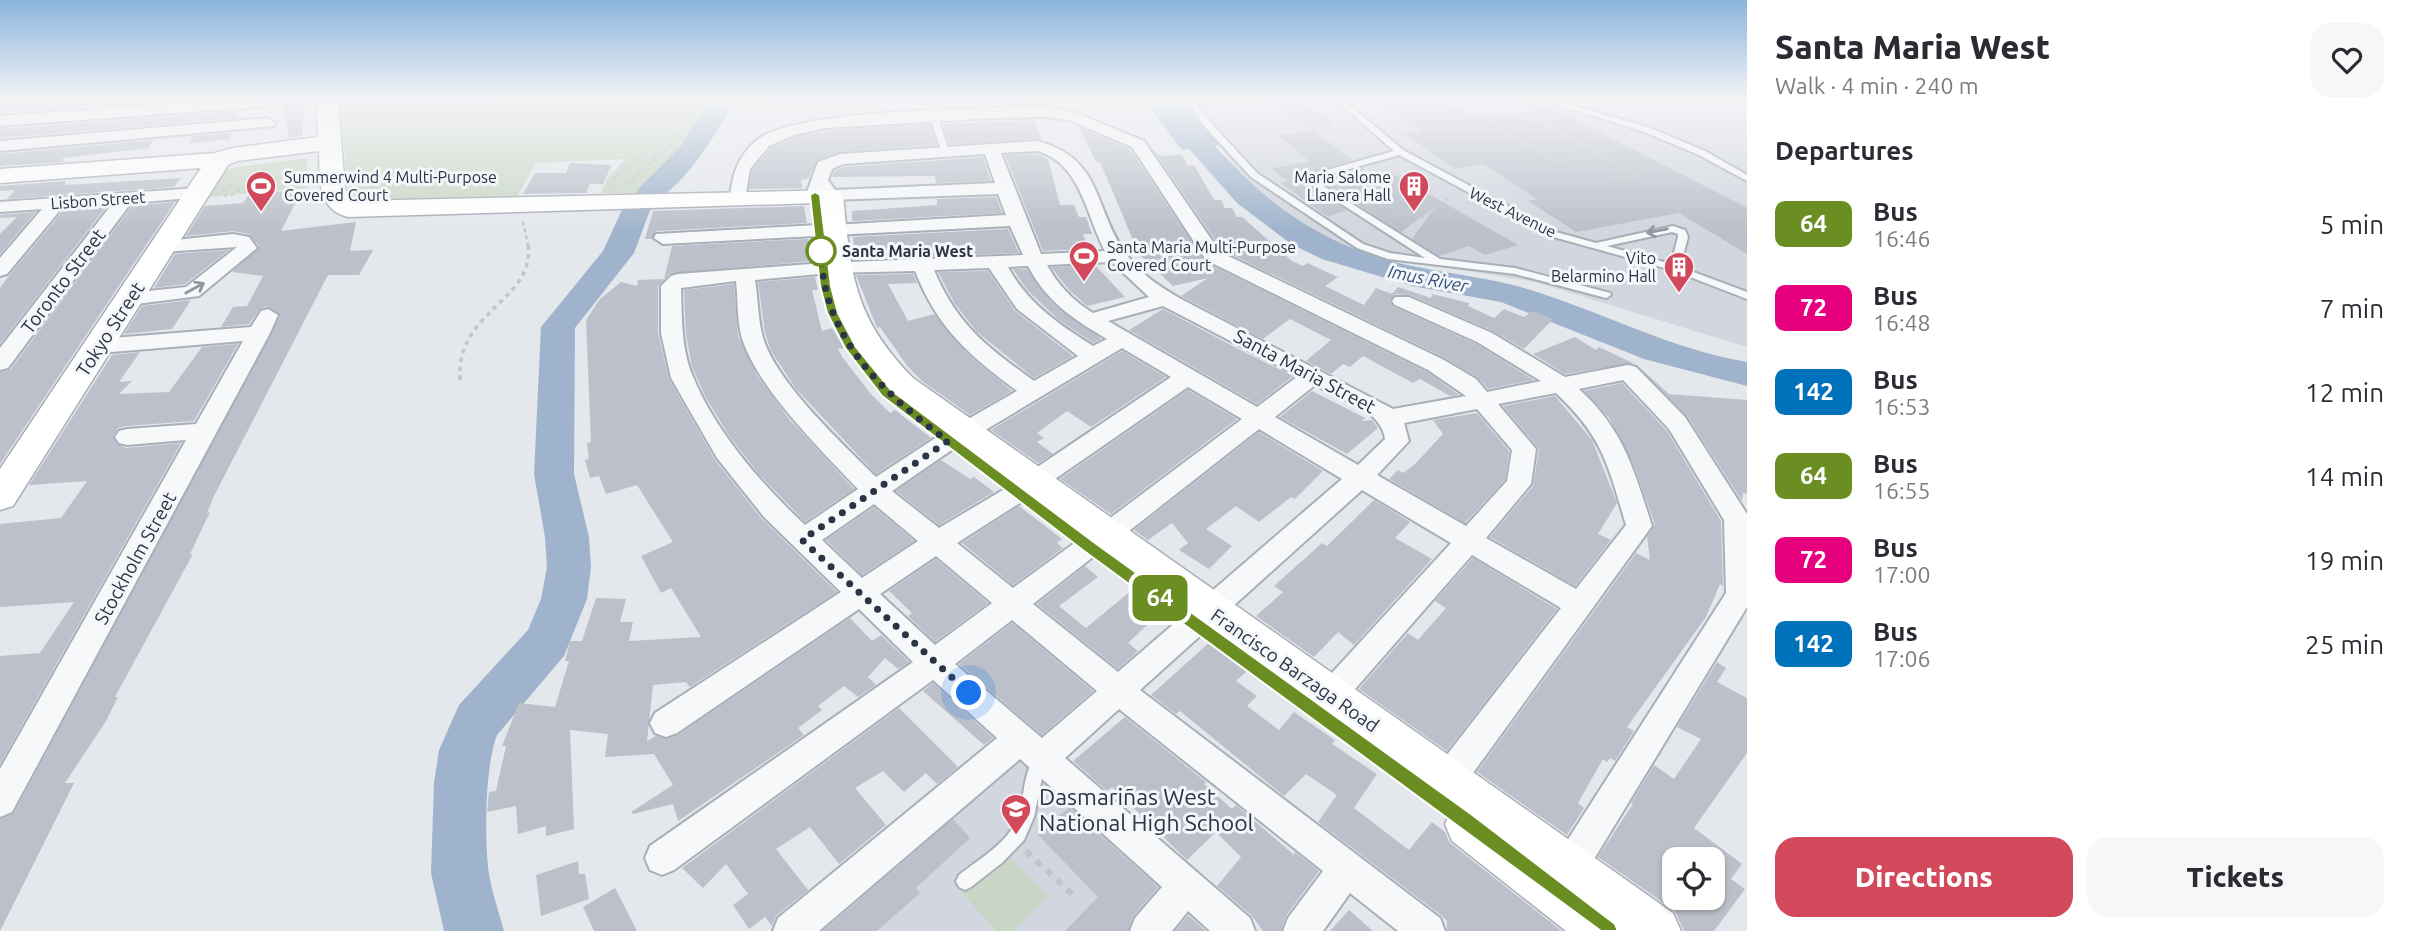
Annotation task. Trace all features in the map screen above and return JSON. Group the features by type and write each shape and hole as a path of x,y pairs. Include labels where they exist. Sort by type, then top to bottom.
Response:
{"street":[{"path":"0,146 30,143"},
{"path":"263,158 265,143"},
{"path":"322,143 333,189 338,204 343,208 738,196 822,190 1006,188"},
{"path":"323,143 314,191 320,212 327,216 347,218 521,210 606,198"},
{"path":"738,196 743,168 763,143"},
{"path":"1137,143 1148,155 1213,256 1436,365 1468,384 1524,449 1519,484 1464,541 1331,695"},
{"path":"0,176 219,160 228,163 323,147"},
{"name":"Santa Maria Street","path":"791,931 1032,748 1119,691 1358,479 1397,441 1397,430 1389,418 1375,407 1167,298 1138,279 1117,256 1067,156 1048,147 840,159 824,166 822,190"},
{"path":"991,149 1044,280 1074,314 1090,320 1258,421 1579,606"},
{"name":"Tokyo Street","path":"0,497 219,160"},
{"name":"Francisco Barzaga Road","path":"822,190 833,313 851,348 887,393 956,437 1204,617 1608,931"},
{"name":"Lisbon Street","path":"0,207 197,193"},
{"name":"Toronto Street","path":"0,363 126,198"},
{"path":"0,270 57,203"},
{"path":"663,238 1020,220"},
{"path":"129,299 192,292 248,248 242,241 233,240 163,246"},
{"path":"1117,256 830,269 674,282 672,333 682,378 729,458 802,540 934,663 1237,931"},
{"path":"996,261 1003,280 1025,309 1093,356"},
{"path":"922,264 934,297 957,331 971,347 1033,391"},
{"path":"745,275 752,336 776,381 815,430 875,491 1119,691 1427,931"},
{"path":"1090,320 1167,298"},
{"path":"1402,301 1492,340 1561,384 1604,431 1621,468 1639,526 1448,779"},
{"name":"Stockholm Street","path":"0,801 264,324 100,345"},
{"path":"802,540 956,437 1120,340"},
{"path":"1389,418 1628,372 1677,423 1737,519 1740,594 1570,867"},
{"path":"662,858 934,663 1258,421 1314,375"},
{"path":"666,723 937,542 1025,487 1185,378"},
{"path":"127,437 205,431"},
{"name":"Francisco Barzaga Road","path":"1204,617 1331,695 1655,931"},
{"path":"1301,931 1346,868"},
{"path":"1148,931 1186,886"}],"lane":[{"path":"944,143 945,151"},
{"path":"1225,143 1254,176 1360,246 1388,256 1515,271 1606,295"},
{"name":"West Avenue","path":"1390,143 1400,152 1553,234 1675,268 1747,296"},
{"path":"1680,143 1747,178"},
{"path":"1400,152 1313,177 1313,183 1439,262"},
{"path":"1348,167 1365,176"},
{"path":"1597,246 1674,229 1682,232 1684,237 1675,268"},
{"path":"965,881 1015,840 1030,806 1035,766 1032,748"}],"path":[{"path":"657,157 642,153 615,177 608,189 598,189 606,198 657,157 670,143"},
{"path":"1524,143 1555,162 1600,154"},
{"path":"1581,143 1636,175 1611,179"},
{"path":"1528,150 1533,149"},
{"path":"1565,151 1577,159"},
{"path":"241,190 229,196 218,194 229,186 239,186 241,190 251,192 263,158"},
{"path":"1445,200 1452,198"},
{"path":"1419,208 1392,216 1402,223 1430,214"},
{"path":"460,380 455,362 463,342 521,279 529,254 521,210"},
{"path":"1015,840 1075,897"}],"shaded area":[{"path":"1218,143 1747,143 1747,347 1535,282 1348,252 1316,236 1238,173"},
{"name":"Dasmariñas West National High School","path":"1019,751 1170,890 1132,931 810,931"}],"green space":[{"path":"344,143 685,143 681,151 637,193 601,193 608,177 626,159 536,163 515,200 359,205 349,201"},
{"path":"307,158 307,188 207,197 225,169"},
{"path":"1005,852 1049,896 1014,931 997,931 961,892"}],"water":[{"path":"1177,143 1221,145 1182,150"}],"building":[{"path":"116,143 151,143 148,148 63,158 63,162 0,166 0,154"},
{"path":"781,143 936,145 839,152 817,160 809,178 801,180 802,188 749,189 752,170 771,148"},
{"path":"1087,143 1117,143 1130,149 1205,262 1427,372 1459,395 1450,396 1420,379 1413,383 1363,356 1350,367 1343,364 1331,374 1306,361 1331,340 1290,319 1263,339 1181,296 1208,278 1173,286 1139,254 1100,162 1096,162"},
{"path":"1288,143 1330,143 1352,160 1307,175 1308,185 1347,210 1328,217 1281,183 1288,181 1271,169 1309,161"},
{"path":"1418,143 1622,143 1747,208 1747,254 1679,213 1576,232 1528,201 1537,199 1483,164 1455,169"},
{"path":"1152,148 1159,156 1182,155 1188,166 1194,165 1214,200 1221,200 1225,208 1232,208 1237,217 1242,217 1292,261 1303,266 1307,263 1338,277 1325,286 1364,305 1376,288 1392,294 1398,287 1431,298 1432,294 1469,303 1468,306 1494,318 1504,309 1524,317 1533,311 1553,319 1524,349 1493,331 1410,295 1395,294 1389,301 1394,307 1476,344 1534,380 1488,389 1477,377 1445,358 1222,250"},
{"path":"1037,154 1048,159 1060,205 1074,205 1079,217 1086,217 1092,234 1083,234 1088,249 1043,251 1005,155"},
{"path":"983,157 991,181 936,183 935,176 832,177 834,171 844,167"},
{"path":"570,163 612,165 603,184 590,184 586,193 523,194 535,173 566,173"},
{"name":"Maria Salome Llanera Hall","path":"1362,168 1370,175 1387,170 1518,245 1485,255 1469,246 1439,256 1412,239 1435,207 1401,232 1320,181"},
{"path":"181,178 174,187 7,199 15,190 0,191 0,186 65,181 65,185"},
{"path":"302,190 281,231 356,222 350,251 373,250 359,275 328,275 214,496 207,513 210,512 190,554 193,554 115,697 118,697 106,721 65,783 74,783 0,931 0,819 14,813 280,316 267,306 259,310 249,324 221,327 233,307 247,306 263,276 232,272 259,246 249,234 233,231 186,236 205,206 243,203 249,194"},
{"path":"996,197 1002,213 852,221 852,211 937,205 937,199"},
{"path":"175,202 0,464 0,372 10,370 132,206"},
{"path":"804,206 807,223 656,231 652,239 645,239 653,211"},
{"path":"106,207 0,344 0,288 12,272 63,211"},
{"path":"36,212 0,254 0,234 17,217 0,218 0,215"},
{"path":"1008,229 1019,253 855,259 853,237"},
{"path":"808,239 810,261 669,274 658,286 658,333 669,379 715,460 762,519 837,592 690,687 686,682 653,685 647,741 656,736 667,739 678,735 850,618 872,641 881,635 909,662 898,669 885,658 868,677 876,685 858,697 844,686 818,706 822,710 798,728 804,735 678,821 673,804 633,814 631,812 673,785 654,754 605,757 608,734 570,730 574,829 546,836 546,826 518,834 516,806 487,812 489,792 496,791 506,746 502,746 519,703 555,707 569,661 565,661 570,641 582,641 596,598 626,599 620,622 633,622 629,641 701,637 671,588 661,593 641,556 673,542 637,485 606,494 599,476 590,478 585,460 589,459 587,443 591,442 586,320 600,299 621,282 637,286 638,280 664,279 672,246"},
{"path":"229,250 185,284 154,288 175,254"},
{"name":"Santa Maria Multi-Purpose Covered Court","path":"1095,265 1125,297 1087,306 1069,290 1051,267"},
{"path":"1013,269 1027,269 1051,302 1102,339 1093,343 1058,319 1027,290"},
{"path":"988,271 1015,311 1073,356 1034,378 977,332 955,304 938,272"},
{"path":"913,274 917,283 888,284 908,321 934,314 968,354 1012,391 970,415 922,381 908,367 880,327 877,328 856,275"},
{"path":"815,277 818,290 812,290 822,331 832,328 844,348 838,349 843,358 870,393 890,413 895,410 931,438 876,474 796,389 771,351 765,333 758,282"},
{"path":"734,284 738,336 758,377 789,419 854,489 805,522 759,474 730,437 706,398 692,367 686,334 684,290"},
{"path":"191,300 172,329 124,334 142,306"},
{"path":"1163,309 1293,376 1257,404 1129,330"},
{"path":"1575,337 1596,350 1599,347 1633,363 1565,374 1533,354"},
{"path":"238,344 194,421 126,426 118,428 113,436 117,444 126,448 181,443 0,764 0,656 40,653 74,602 0,607 0,524 61,518 87,481 29,485 112,355 140,352 119,382 132,381 119,394 169,392 202,347"},
{"path":"1122,351 1166,377 1091,427 1067,411 1037,433 1044,438 1037,442 1053,454 1038,463 991,430"},
{"path":"1639,367 1669,394 1747,400 1747,494 1743,493 1742,501 1687,416"},
{"path":"1622,383 1667,431 1721,521 1723,586 1720,584 1706,617 1627,727 1634,731 1615,761 1610,758 1607,762 1603,759 1578,803 1584,808 1567,835 1477,772 1636,553 1650,560 1647,537 1655,525 1635,468 1609,418 1584,391"},
{"path":"1188,390 1237,419 1111,514 1060,479"},
{"path":"1312,391 1365,418 1361,421 1372,420 1378,428 1347,454 1280,417"},
{"path":"1555,396 1592,440 1617,503 1598,534 1611,540 1575,586 1490,537 1533,486 1539,449 1503,406"},
{"path":"1477,413 1509,451 1505,480 1465,523 1389,479 1398,470 1403,473 1414,465 1443,434 1433,420"},
{"path":"1259,432 1323,471 1295,499 1291,497 1259,522 1236,506 1206,529 1232,546 1209,569 1179,550 1188,543 1172,523 1148,540 1134,530"},
{"path":"941,460 970,479 974,477 994,492 939,525 896,491"},
{"path":"1374,500 1410,522 1395,538 1432,559 1354,645 1338,632 1314,657 1256,616 1283,592 1274,586 1322,543 1327,546"},
{"path":"1019,506 1062,539 1057,543 1063,548 1013,585 962,543"},
{"path":"874,507 914,541 862,575 826,540"},
{"path":"1473,558 1557,609 1447,751 1359,689 1408,633 1418,640 1446,608 1435,601"},
{"path":"936,559 988,603 935,642 908,616 912,613 889,591"},
{"path":"1085,566 1098,577 1059,606 1086,628 1132,590 1161,612 1128,643 1138,651 1118,669 1037,604"},
{"path":"1012,623 1093,691 1042,735 959,664"},
{"path":"1210,642 1247,671 1236,681 1257,696 1247,706 1279,730 1294,712 1335,740 1332,744 1377,774 1354,808 1409,850 1432,822 1445,832 1450,843 1562,931 1447,931 1447,921 1442,916 1318,822 1337,795 1306,774 1284,796 1180,711 1176,714 1151,695"},
{"path":"1717,662 1726,668 1717,682 1747,698 1747,753 1694,828 1719,847 1662,847 1662,902 1598,857 1633,804 1631,803 1654,765 1674,779 1701,739 1677,727"},
{"path":"933,683 993,738 984,745 923,691"},
{"path":"899,708 958,767 937,784 926,773 904,792 883,771 855,788 886,825 839,864 810,827 776,849 808,890 776,916 772,926 765,917 749,929 733,905 748,894 726,864 703,888 682,868"},
{"path":"1125,717 1206,782 1204,784 1232,809 1236,805 1294,855 1295,852 1319,871 1286,916 1281,931 1263,931 1252,916 1217,886 1241,857 1216,832 1187,860 1112,787 1107,791 1073,761"},
{"path":"1069,807 1158,887 1133,916 1128,931 1065,931 1098,897 1038,835"},
{"path":"953,819 970,838 916,888 920,893 877,931 823,931"},
{"path":"1725,851 1742,864 1731,879 1745,889 1714,931 1684,931 1675,911 1725,910"},
{"path":"578,861 579,874 585,874 589,899 541,916 536,875"},
{"path":"615,888 637,931 594,931 583,907"},
{"path":"1349,910 1373,931 1330,931"},
{"path":"1188,915 1206,931 1175,931"}],"waterway":[{"path":"650,193 696,143"},
{"name":"Imus River","path":"1198,143 1222,172 1273,219 1333,253 1370,266 1412,276 1512,295 1657,352 1747,374"},
{"path":"474,931 460,873 461,783 465,750 477,721 547,642 564,599 569,567 567,537 554,474 558,327 618,253 637,205"}],"bus line":[{"name":"64","path":"815,195 825,286 833,313 851,348 887,393 1089,547 1465,820 1608,931"}],"place":[{"name":"Summerwind 4 Multi-Purpose Covered Court","path":"261,213"},
{"name":"Maria Salome Llanera Hall","path":"1414,213"},
{"name":"Santa Maria West","path":"821,251"},
{"name":"Santa Maria Multi-Purpose Covered Court","path":"1084,283"},
{"name":"Vito Belarmino Hall","path":"1679,294"},
{"name":"Dasmariñas West National High School","path":"1016,836"}],"route":[{"path":"821,251 828,298 851,348 887,393 948,441 802,540 969,693"}]}
